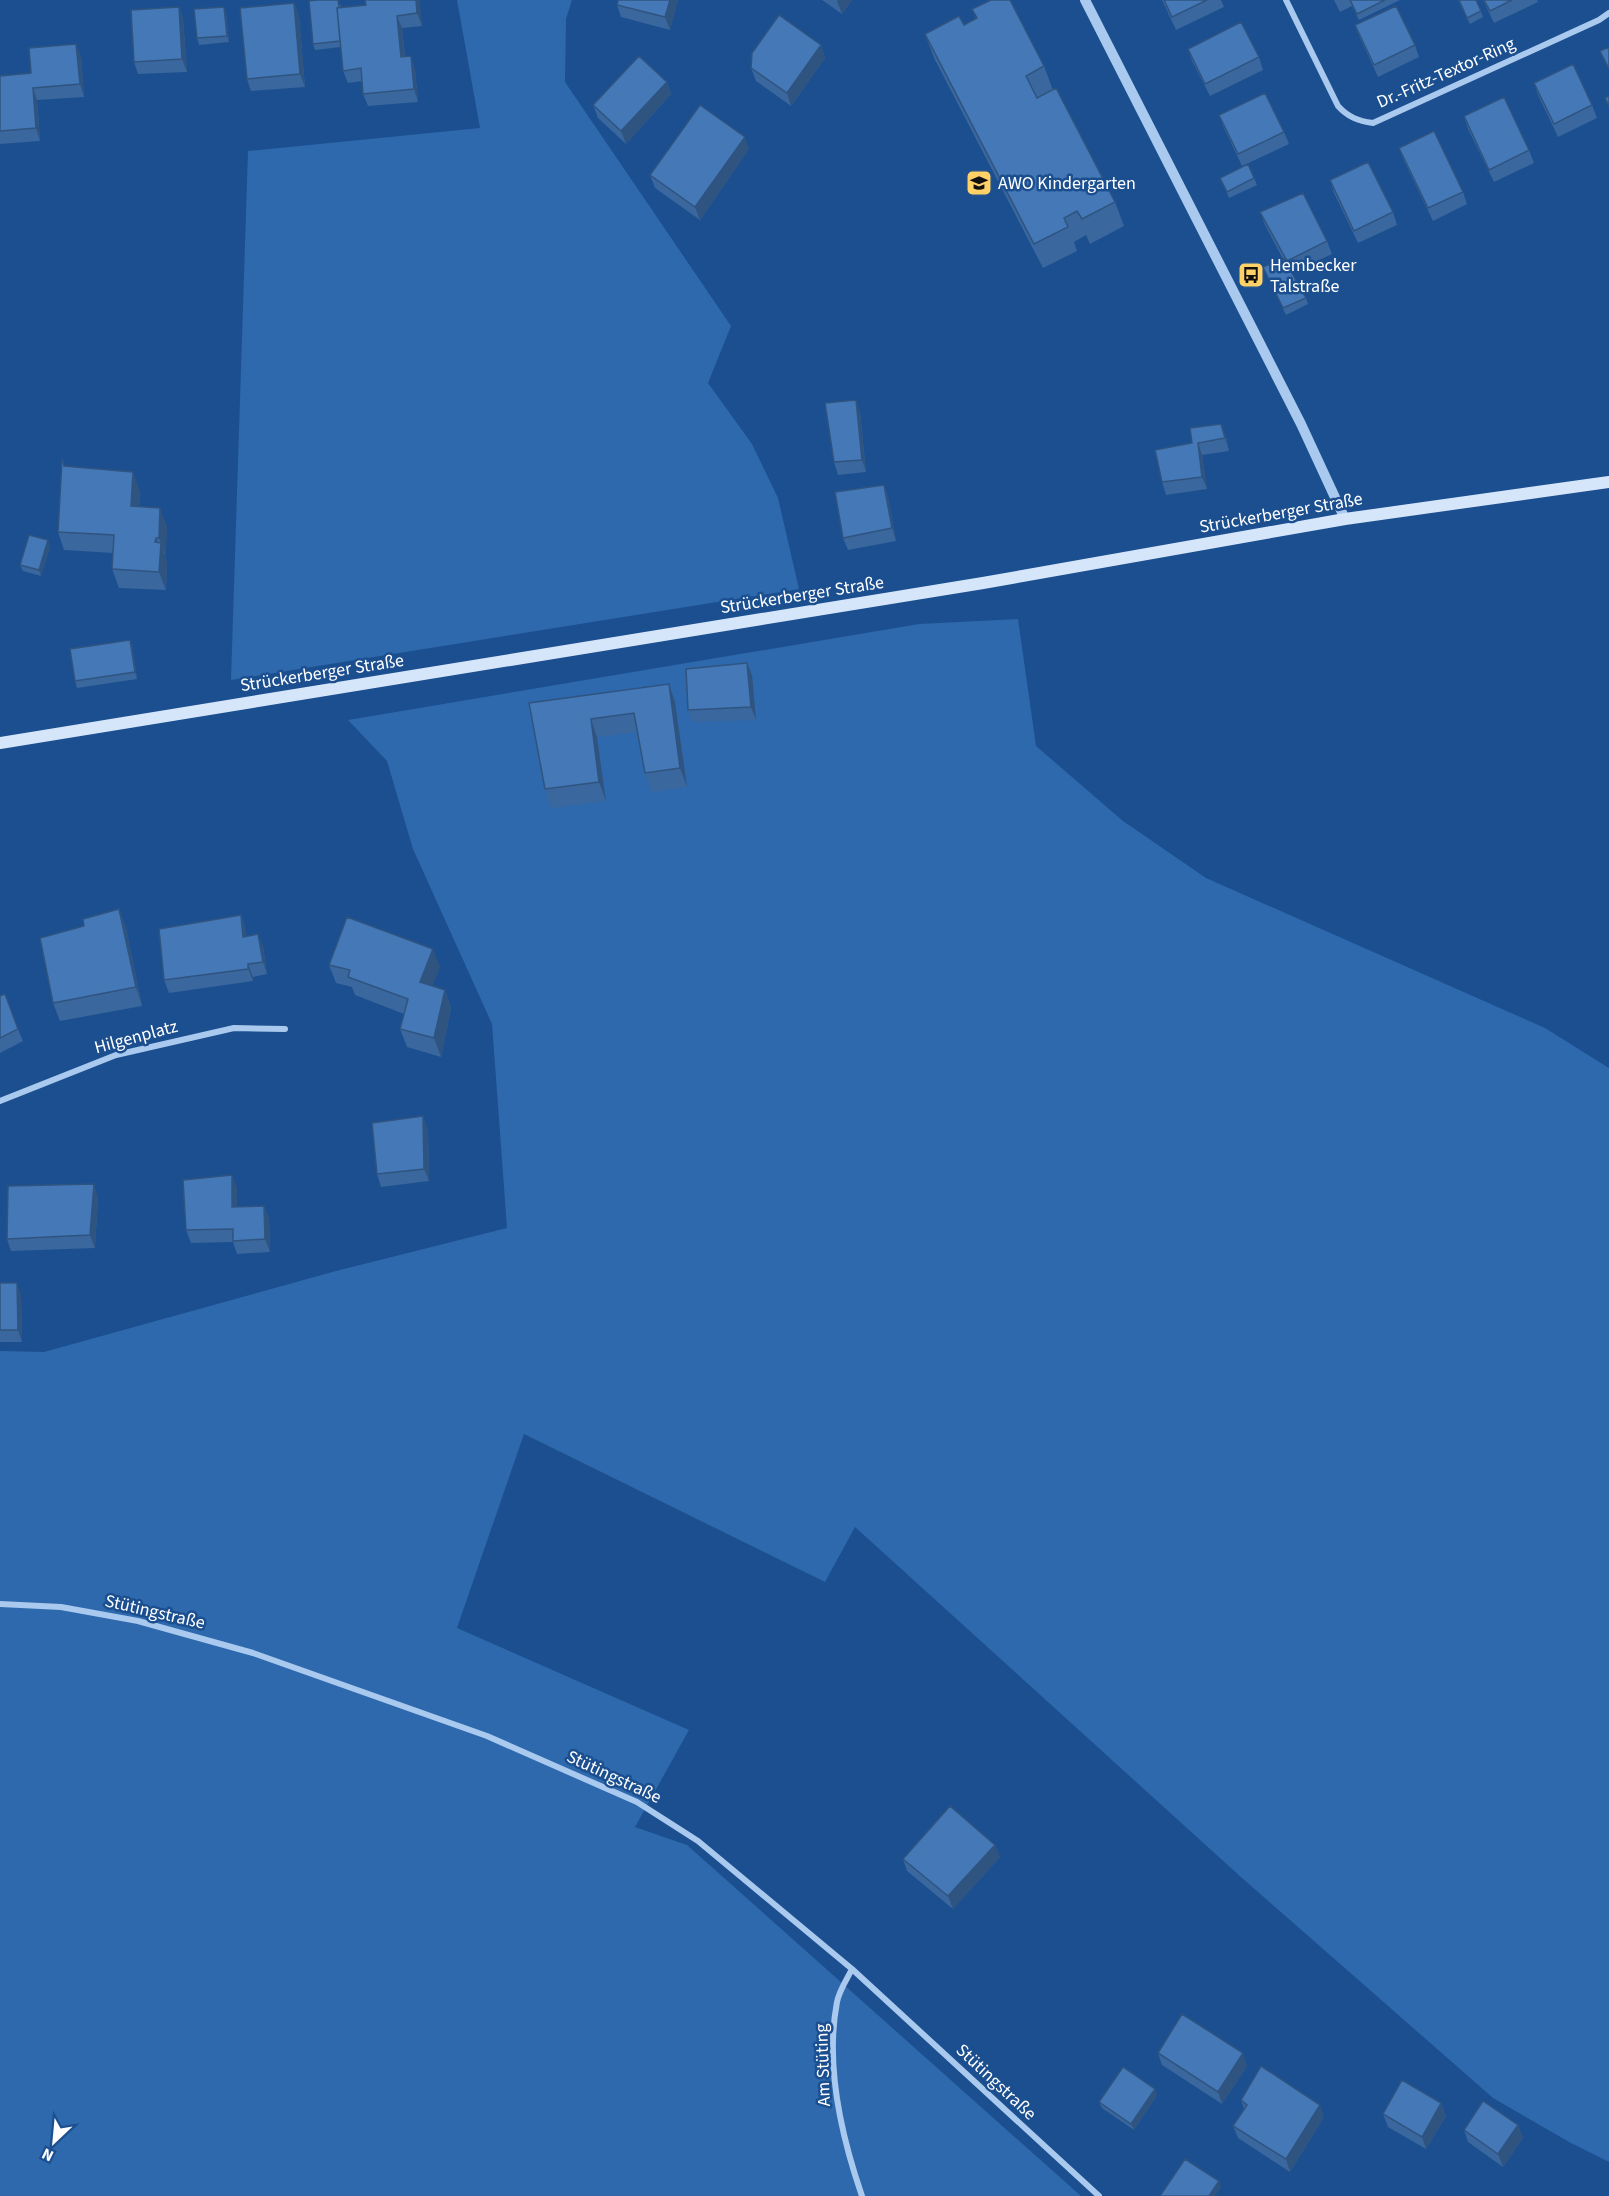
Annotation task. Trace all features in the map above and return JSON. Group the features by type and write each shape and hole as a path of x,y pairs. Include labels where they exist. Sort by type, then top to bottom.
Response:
{"main road":[{"name":"Strückerberger Straße","path":"0,743 971,585 1345,519 1609,482"}],"street":[{"path":"1085,0 1301,424 1345,519"},
{"name":"Dr.-Fritz-Textor-Ring","path":"1286,0 1338,106 1346,114 1361,122 1373,123 1599,20 1609,13"},
{"name":"Hilgenplatz","path":"0,1101 116,1055 234,1028 285,1029"},
{"name":"Stütingstraße","path":"0,1604 61,1607 138,1621 253,1653 487,1736 637,1802 698,1841 852,1969 1099,2196"},
{"name":"Am Stüting","path":"852,1969 837,2001 834,2043 836,2104 850,2163 862,2196"}],"shaded area":[{"path":"457,0 572,0 566,19 565,82 731,326 708,383 752,444 778,498 799,589 231,680 248,151 480,128"},
{"path":"1018,619 1036,746 1123,821 1206,878 1545,1028 1609,1068 1609,2162 1493,2098 1242,1878 855,1527 825,1582 524,1434 457,1628 689,1730 635,1827 687,1845 1081,2196 0,2196 0,1351 44,1352 336,1271 507,1228 492,1024 413,849 387,761 348,720 919,624"}],"building":[{"path":"338,0 340,41 313,44 309,1"},
{"path":"365,0 416,0 417,13 397,16 401,57 411,56 414,89 363,94 361,68 343,71 337,8 366,5"},
{"path":"618,0 670,0 665,17 617,5"},
{"path":"991,0 1010,0 1044,66 1026,76 1037,98 1056,88 1115,202 1082,219 1077,211 1064,218 1068,227 1034,244 925,34 959,16 964,25 977,18 972,9"},
{"path":"1164,0 1207,0 1172,17"},
{"path":"1350,0 1385,0 1357,14"},
{"path":"1459,0 1476,0 1481,11 1467,18"},
{"path":"1484,0 1512,0 1490,11"},
{"path":"294,3 300,74 247,79 240,8"},
{"path":"1396,6 1415,45 1374,65 1355,25"},
{"path":"179,7 182,59 134,62 131,10"},
{"path":"224,7 227,36 197,38 194,9"},
{"path":"779,15 821,45 787,93 751,68 752,53"},
{"path":"1241,22 1259,57 1205,84 1188,49"},
{"path":"76,44 80,84 33,88 36,128 0,131 0,76 31,73 29,48"},
{"path":"1609,47 1609,69 1600,51"},
{"path":"639,56 667,82 621,131 593,105"},
{"path":"1573,64 1592,105 1554,124 1534,83"},
{"path":"1265,93 1284,132 1238,154 1219,115"},
{"path":"1504,97 1529,150 1489,170 1464,116"},
{"path":"700,105 745,137 695,207 650,175"},
{"path":"1434,131 1463,192 1428,208 1399,148"},
{"path":"1368,162 1393,212 1354,231 1330,180"},
{"path":"1248,164 1254,178 1227,192 1220,178"},
{"path":"1303,193 1327,241 1287,261 1260,212"},
{"path":"1284,259 1306,298 1283,308 1263,267"},
{"path":"856,400 862,460 834,462 825,403"},
{"path":"1221,424 1225,438 1198,443 1202,477 1162,482 1155,450 1192,443 1190,428"},
{"path":"62,460 64,466 133,472 131,506 160,508 159,538 156,538 155,542 161,543 159,572 112,569 114,535 58,532"},
{"path":"884,485 892,528 843,538 835,492"},
{"path":"29,535 48,540 39,570 20,565"},
{"path":"130,640 135,672 75,681 70,649"},
{"path":"747,663 751,707 688,710 686,669"},
{"path":"669,684 680,768 645,773 634,713 591,719 599,782 545,789 529,703"},
{"path":"119,909 136,987 53,1003 40,938 84,926 83,919"},
{"path":"241,915 243,937 258,934 263,962 248,964 248,969 164,980 159,929"},
{"path":"347,917 433,949 420,982 445,990 434,1038 400,1029 408,999 348,977 350,970 329,965"},
{"path":"5,994 18,1029 0,1038 0,996"},
{"path":"423,1116 424,1169 377,1174 372,1123"},
{"path":"232,1175 232,1207 264,1206 265,1239 233,1241 233,1229 186,1230 183,1180"},
{"path":"94,1184 90,1235 7,1239 8,1186"},
{"path":"0,1283 17,1283 18,1330 0,1330"},
{"path":"950,1806 995,1845 948,1896 903,1859"},
{"path":"1182,2014 1243,2053 1218,2092 1158,2053"},
{"path":"1261,2066 1320,2105 1286,2159 1233,2126 1247,2105 1241,2100"},
{"path":"1123,2067 1155,2089 1131,2124 1099,2102"},
{"path":"1402,2080 1441,2103 1422,2137 1383,2114"},
{"path":"1483,2101 1518,2125 1498,2154 1464,2130"},
{"path":"1185,2159 1219,2181 1209,2196 1160,2196"}],"place":[{"name":"AWO Kindergarten","path":"979,183"},
{"name":"Hembecker Talstraße","path":"1251,275"}]}
